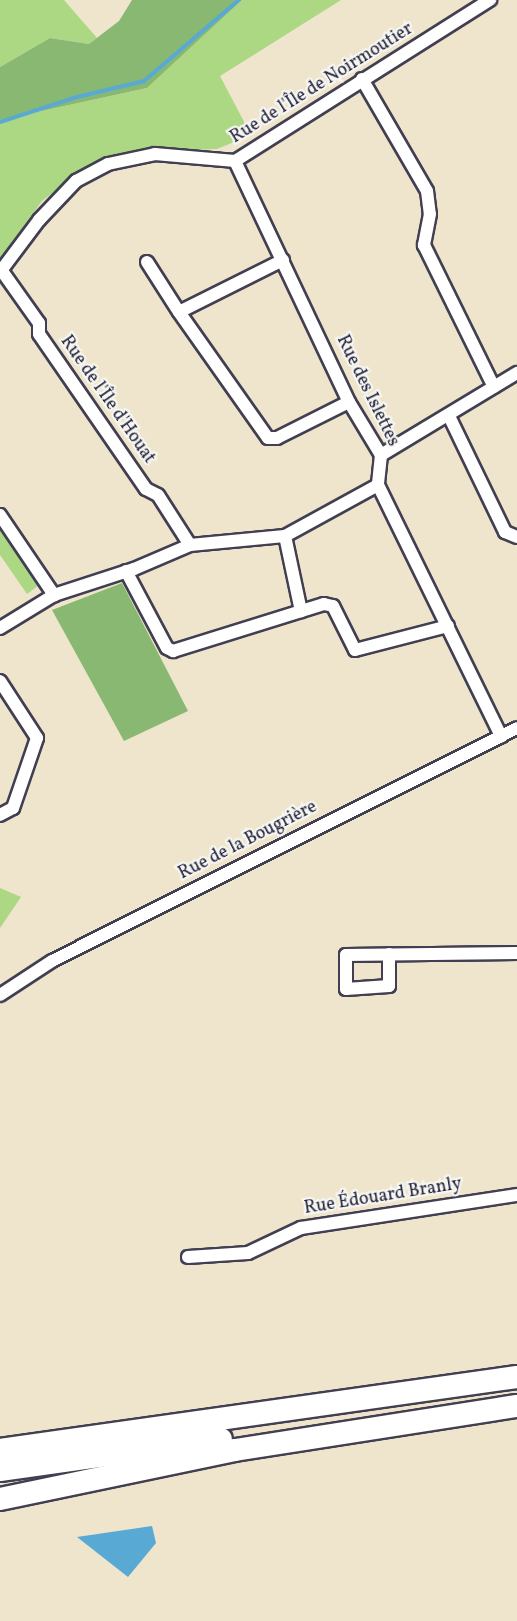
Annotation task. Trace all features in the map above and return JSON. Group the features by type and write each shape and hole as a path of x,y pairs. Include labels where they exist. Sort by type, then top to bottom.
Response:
{"highway":[{"path":"0,1450 517,1377"},
{"path":"0,1470 517,1397"},
{"path":"0,1499 235,1450 517,1406"}],"street":[{"name":"Rue de l'Île de Noirmoutier","path":"235,161 490,0"},
{"path":"362,79 428,191 430,214 423,235 424,245 494,387"},
{"path":"1,271 39,220 76,181 108,165 155,154 235,161"},
{"name":"Rue des Islettes","path":"235,161 349,402 381,455 378,485"},
{"path":"179,312 283,260"},
{"path":"147,262 179,312 268,438 278,438 349,402"},
{"name":"Rue de l'Île d'Houat","path":"1,271 39,323 39,334 146,489 158,495 190,545"},
{"path":"381,455 517,373"},
{"path":"449,416 506,532 517,537"},
{"path":"0,628 54,595 126,571 190,545 285,536 378,485 501,736"},
{"path":"0,515 54,595"},
{"path":"285,536 301,611"},
{"path":"126,571 167,648 173,651 324,604 333,606 352,646 363,651 448,626"},
{"path":"0,681 36,738 13,808 0,815"},
{"name":"Rue de la Bougrière","path":"0,995 62,956 517,728"},
{"path":"389,954 389,986 346,988 346,954 517,953"},
{"name":"Rue Édouard Branly","path":"188,1257 249,1253 301,1227 517,1195"}],"green space":[{"path":"0,0 64,0 97,38 89,44 50,38 0,67"},
{"path":"132,0 242,0 147,88 0,120 0,67 50,38 89,44 119,21"},
{"path":"242,0 341,0 220,76 251,135 217,149 125,152 80,172 42,201 0,258 0,120 147,88"},
{"path":"0,529 39,585 27,594 0,555"},
{"path":"122,583 188,711 124,741 52,610"},
{"path":"0,888 21,897 0,928"}],"water":[{"path":"152,1526 156,1543 128,1577 77,1537"}],"waterway":[{"path":"0,122 77,97 144,81 239,0"}]}
